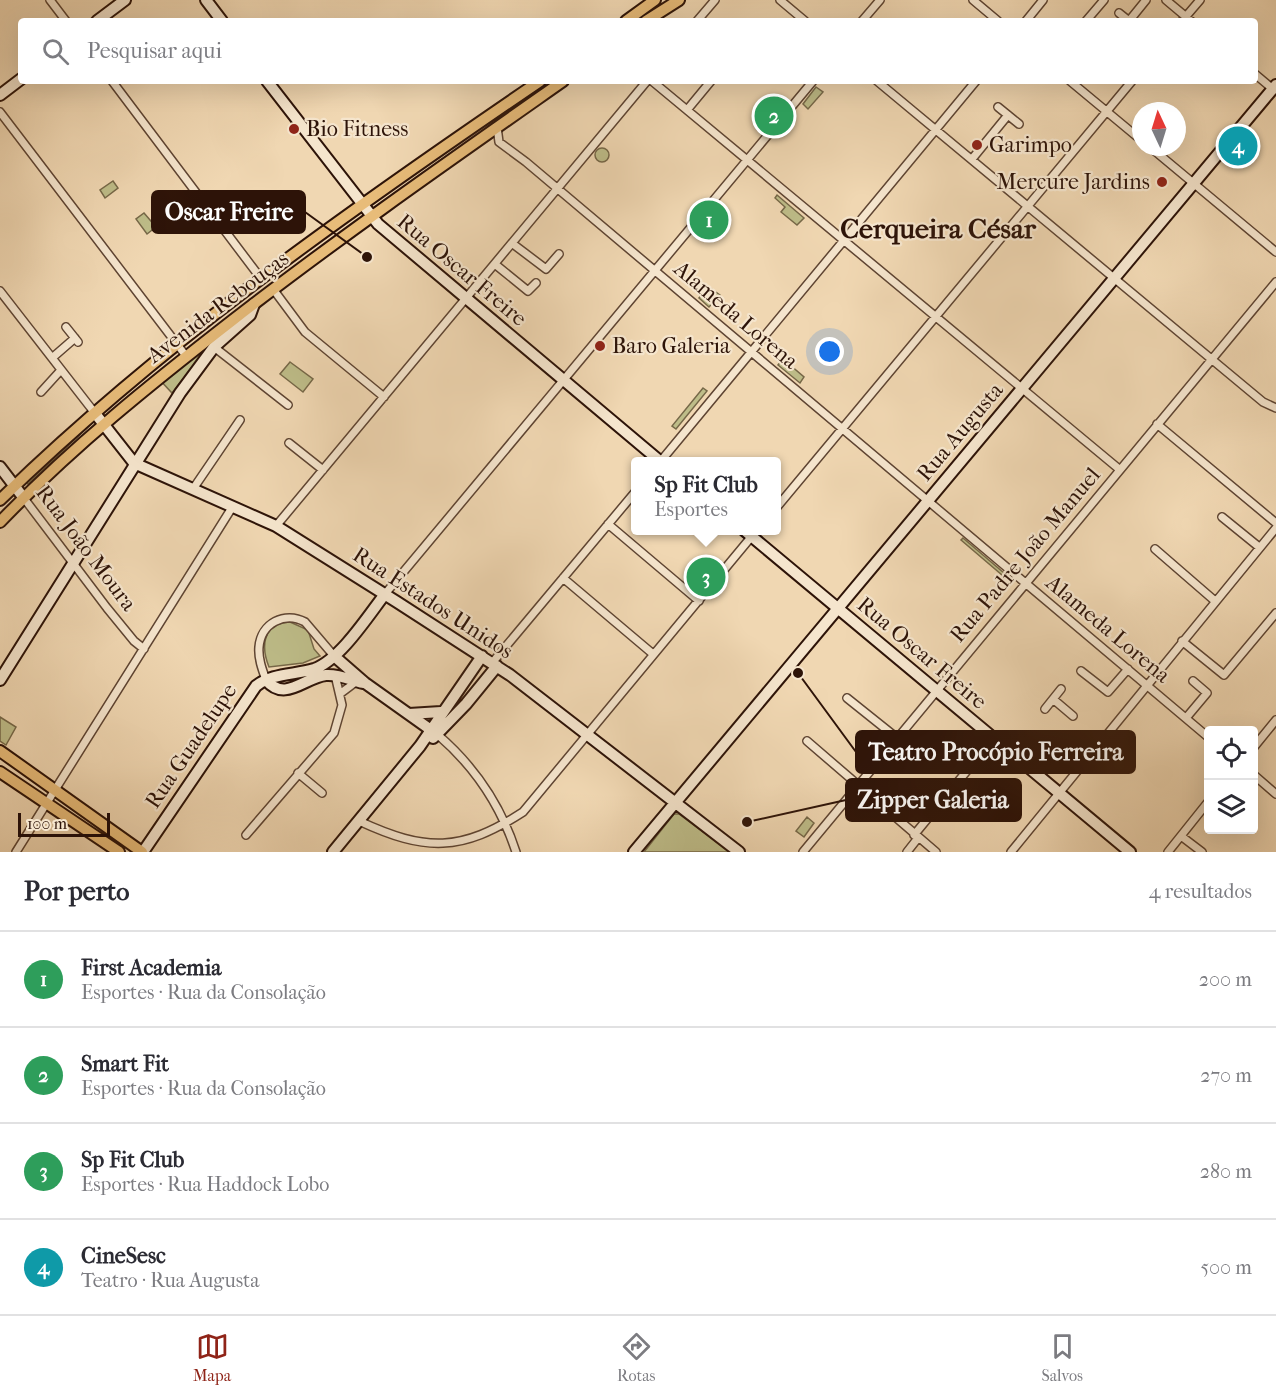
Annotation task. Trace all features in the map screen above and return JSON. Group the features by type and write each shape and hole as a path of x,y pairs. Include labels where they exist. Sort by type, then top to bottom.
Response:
{"main road":[{"path":"630,18 655,0"},
{"path":"651,18 679,0"},
{"name":"Avenida Rebouças","path":"0,500 94,412 177,344 362,206 536,84"},
{"name":"Avenida Rebouças","path":"0,522 23,497 102,424 186,356 371,216 559,84"},
{"path":"0,751 142,852"},
{"path":"0,772 120,852"}],"street":[{"path":"50,0 64,18"},
{"path":"101,18 125,0"},
{"path":"206,0 220,18"},
{"path":"700,18 715,0"},
{"path":"780,0 802,18"},
{"path":"865,18 880,0"},
{"path":"973,0 995,18"},
{"path":"1028,18 1043,0"},
{"path":"1089,18 1104,0"},
{"path":"1131,18 1146,0"},
{"path":"1166,0 1184,18"},
{"path":"1187,18 1200,0"},
{"path":"1119,13 1125,18"},
{"path":"1258,76 1275,88"},
{"path":"0,95 18,81"},
{"path":"114,84 262,280"},
{"name":"Rua Oscar Freire","path":"269,84 362,206 403,248 655,457"},
{"path":"276,526 496,265 644,84"},
{"path":"656,84 1119,470"},
{"path":"687,110 709,84"},
{"path":"334,656 810,84"},
{"path":"881,84 1263,402 1276,408"},
{"path":"663,457 973,84"},
{"path":"1074,84 1132,132"},
{"path":"781,502 1130,84"},
{"name":"Rua Augusta","path":"634,852 1275,88"},
{"path":"998,106 1019,124"},
{"path":"0,112 186,356"},
{"path":"972,159 1008,115"},
{"name":"Alameda Lorena","path":"497,128 499,142 557,188 1204,733"},
{"path":"1161,156 1276,252"},
{"path":"513,244 546,269 559,254"},
{"path":"496,265 528,291 536,283"},
{"name":"Rua Padre João Manuel","path":"803,852 1276,282"},
{"path":"273,289 304,332 384,397"},
{"path":"0,291 94,412"},
{"path":"0,680 180,393 214,347 250,315 254,304"},
{"path":"52,358 76,340 66,327"},
{"path":"214,347 288,405"},
{"path":"41,392 61,370"},
{"name":"Rua Estados Unidos","path":"94,412 134,463 276,526 482,656 739,852"},
{"path":"193,489 240,420"},
{"path":"1157,424 1276,523"},
{"path":"289,443 323,470"},
{"name":"Rua João Moura","path":"0,467 72,564 134,641 144,649"},
{"path":"333,852 420,746 494,664 631,497"},
{"path":"16,852 233,506"},
{"path":"1222,517 1259,548"},
{"path":"608,524 699,601"},
{"path":"1011,852 1147,685 1185,644 1215,601 1276,528"},
{"path":"359,821 396,843 435,851 469,846 489,838 523,812 699,601 749,535"},
{"name":"Rua Oscar Freire","path":"753,535 837,609 1130,852"},
{"path":"1155,549 1215,601"},
{"path":"563,578 653,654"},
{"path":"1185,644 1224,675 1276,613"},
{"path":"361,682 335,675 320,676 304,686 287,690 272,686 266,680 260,664 259,644 268,626 282,618 291,617 305,622 334,656 361,682 434,732 464,759 481,782 506,825 516,852"},
{"name":"Rua Guadelupe","path":"142,852 252,691 266,680 313,669 334,656"},
{"path":"434,732 441,712 482,656"},
{"path":"1081,671 1108,692 1128,669"},
{"path":"246,835 338,725 341,693 335,675"},
{"path":"1186,718 1207,693 1193,681"},
{"path":"341,693 348,686 361,682"},
{"path":"1045,709 1061,690"},
{"path":"847,698 897,738"},
{"path":"1053,699 1073,716"},
{"path":"409,714 441,712"},
{"path":"1258,742 1276,720"},
{"path":"907,852 916,836 994,738"},
{"path":"807,741 936,852"},
{"path":"298,773 322,794"},
{"path":"1258,778 1276,794"},
{"path":"1168,852 1204,808"},
{"path":"1181,836 1202,852"}],"shaded area":[{"path":"816,87 823,92 808,109 803,104"},
{"path":"599,148 605,148 609,155 605,162 599,162 595,158 595,152"},
{"path":"113,181 118,188 105,198 100,190"},
{"path":"777,195 804,218 797,225 781,212 785,207 775,198"},
{"path":"144,213 156,227 147,234 136,219"},
{"path":"709,287 720,295 709,307 699,298"},
{"path":"220,332 172,393 159,379"},
{"path":"783,359 804,377 800,383 778,365"},
{"path":"290,362 313,379 303,392 280,374"},
{"path":"703,388 707,391 676,429 672,426"},
{"path":"90,422 92,423 28,484 27,482"},
{"path":"963,538 1004,573 1002,575 961,540"},
{"path":"290,622 308,630 314,649 320,656 303,663 269,667 265,652 266,637 274,627"},
{"path":"0,717 16,727 6,745 0,741"},
{"path":"674,814 679,814 730,852 644,852"},
{"path":"807,817 814,823 804,837 796,831"}],"place":[{"name":"Smart Fit","path":"774,116"},
{"name":"Bio Fitness","path":"294,129"},
{"name":"Garimpo","path":"977,145"},
{"name":"CineSesc","path":"1238,146"},
{"name":"Mercure Jardins","path":"1162,182"},
{"name":"First Academia","path":"709,220"},
{"name":"Oscar Freire","path":"367,257"},
{"name":"Baro Galeria","path":"600,346"},
{"name":"Sp Fit Club","path":"706,577"},
{"name":"Teatro Procópio Ferreira","path":"798,673"},
{"name":"Zipper Galeria","path":"747,822"}],"district":[{"name":"Cerqueira César","path":"938,228"}]}
